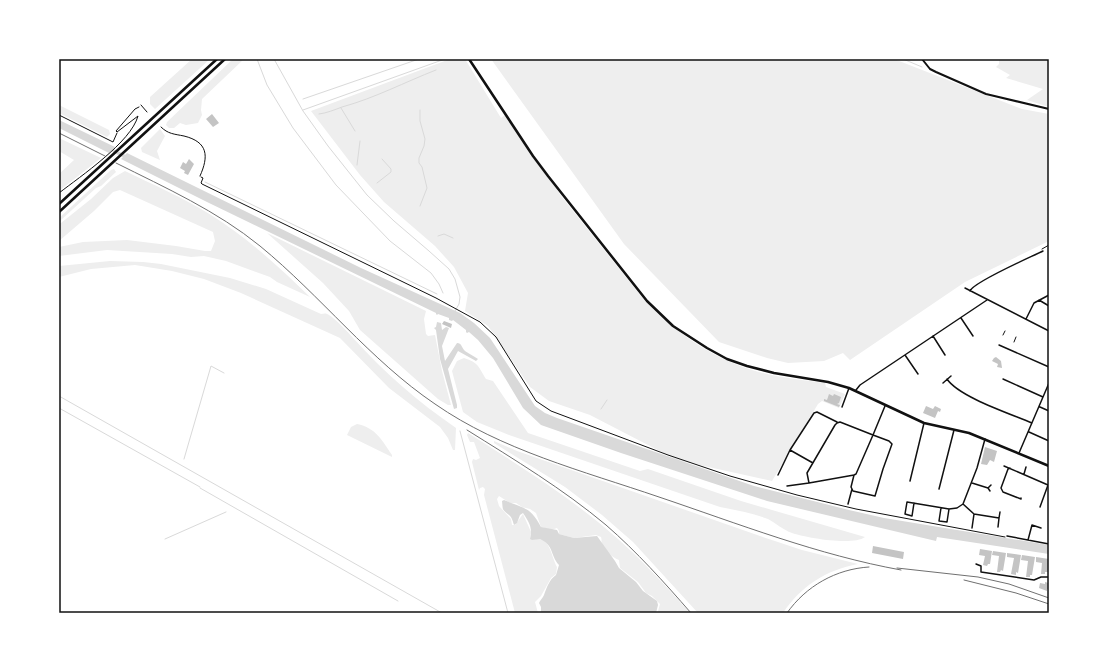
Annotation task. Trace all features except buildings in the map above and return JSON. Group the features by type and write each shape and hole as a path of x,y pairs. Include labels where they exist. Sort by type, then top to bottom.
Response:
{"main road":[{"path":"59,204 217,59"},
{"path":"59,212 225,59"},
{"path":"469,59 544,170 640,293 673,326 697,342 736,362 747,366 828,382 850,388 885,406 924,423 969,433 1049,466"}],"street":[{"path":"922,59 928,67 936,72 984,93 1049,109"},
{"path":"970,291 983,281 1043,251"},
{"path":"965,288 1049,330"},
{"path":"1026,319 1033,304 1049,295"},
{"path":"856,390 859,386 987,300"},
{"path":"1039,300 1049,306"},
{"path":"961,318 973,336"},
{"path":"933,336 945,355"},
{"path":"999,345 1049,367"},
{"path":"905,355 918,374"},
{"path":"942,382 951,376"},
{"path":"947,379 951,385 961,391 1032,423"},
{"path":"1003,379 1043,397"},
{"path":"1019,454 1049,383"},
{"path":"842,407 850,388"},
{"path":"848,504 854,475 856,474 885,406"},
{"path":"1039,407 1049,411"},
{"path":"778,475 790,450 814,413 817,412 837,423 840,422 889,440 892,444 875,496 853,491 852,489"},
{"path":"809,483 807,473 837,423"},
{"path":"910,481 924,423"},
{"path":"939,489 954,430"},
{"path":"1028,432 1049,441"},
{"path":"914,503 912,516 905,514 907,502 914,503 941,508 949,509 957,508 963,504 972,483 985,439"},
{"path":"790,450 813,463"},
{"path":"1004,466 1048,485 1040,507"},
{"path":"1024,474 1026,467"},
{"path":"1010,468 1008,469 1001,488 1002,492 1021,498"},
{"path":"787,486 854,475"},
{"path":"972,483 988,488 990,491"},
{"path":"988,488 991,484"},
{"path":"963,504 974,514 999,518"},
{"path":"941,508 938,520 947,522 949,509"},
{"path":"998,527 1000,512"},
{"path":"972,528 974,514"},
{"path":"1028,540 1032,525 1041,528"},
{"path":"1007,536 1049,544"},
{"path":"976,564 981,566 981,572 1034,580 1041,577 1049,577"}],"lane":[{"path":"141,105 148,112"},
{"path":"161,127 171,134 184,136 195,140 203,147 206,158 200,176"},
{"path":"1003,335 1005,331"},
{"path":"1014,342 1016,337"},
{"path":"999,345 1001,341"},
{"path":"1010,350 1012,346"}],"path":[{"path":"59,115 113,142 116,132 135,109 141,105"},
{"path":"59,193 96,165 126,138 138,116 116,132"},
{"path":"200,176 203,178 202,184 436,298 480,322 496,337 536,401 551,411 564,417 730,476 798,495 907,520 1004,537 1007,536"},
{"path":"1041,249 1049,245"}],"shaded area":[{"path":"192,59 210,59 155,109 150,104 150,97"},
{"path":"233,59 244,59 202,99 202,115 198,123 186,125 180,123 174,128 169,128 166,125 167,122"},
{"path":"450,59 465,59 501,118 505,115 562,197 645,301 668,323 708,351 737,365 770,375 825,383 826,387 845,394 839,408 822,401 818,404 772,481 677,460 590,415 549,401 530,387 488,326 465,311 468,293 454,267 435,246 384,202 360,175 311,111"},
{"path":"491,59 894,59 1022,109 1049,114 1049,241 965,282 850,360 843,353 824,361 788,363 767,358 719,342 624,244"},
{"path":"999,59 1049,59 1049,107 1027,100 1043,89 1006,78 1010,75 996,67 999,64"},
{"path":"59,105 109,130 110,134 107,137 59,113"},
{"path":"59,120 115,147 109,153 59,128"},
{"path":"160,129 165,136 157,151 160,160 142,152 141,148"},
{"path":"59,138 101,158 59,191 59,174 74,160 59,151"},
{"path":"127,153 361,268 460,313 474,323 490,338 535,406 545,413 754,486 884,518 1049,545 1049,554 937,537 936,541 767,501 541,425 523,408 493,358 478,340 469,332 467,333 466,330 453,320 449,320 449,318 438,314 437,315 436,313 121,159"},
{"path":"114,169 116,172 101,186 96,188 61,220 60,223 91,199 113,178 125,171 190,203 225,224 263,253 310,297 277,282 270,277 226,261 204,256 191,257 172,254 107,250 59,256 59,247 83,242 127,240 211,251 215,241 213,232 120,190 113,192 94,211 59,241 59,218 111,170"},
{"path":"267,233 426,311 424,319 426,334 428,336 435,335 451,405 448,405 438,399 360,330 349,311 323,283"},
{"path":"110,261 161,264 230,278 266,289 321,314 330,315 402,386 428,408 456,428 455,450 453,450 448,438 440,427 389,388 340,338 241,293 204,279 172,271 135,265 91,269 59,277 59,266"},
{"path":"437,322 441,323 442,330 446,327 449,328 442,346 445,361 457,343 461,344 465,351 478,359 476,361 458,351 448,369 457,405 457,408 454,409 440,359 436,330 434,328 436,327"},
{"path":"464,358 475,363 486,379 493,381 528,433 640,471 648,469 741,501 865,537 859,540 841,541 819,539 792,533 768,519 720,507 509,435 477,422 463,412 452,371 457,361"},
{"path":"357,424 369,428 378,435 392,457 347,435 351,427"},
{"path":"468,433 564,496 600,524 628,548 664,584 690,613 659,613 658,611 660,604 652,596 646,593 638,582 620,568 619,560 605,549 601,537 596,535 574,538 559,534 557,528 551,530 541,527 536,513 516,503 510,503 499,496 497,499 499,506 511,519 512,525 515,525 523,514 531,532 530,539 541,539 548,544 557,567 556,574 551,578 541,596 535,602 538,613 515,613 484,495 485,489 483,487 479,490 472,462 473,459 476,460 480,458 474,442 470,442 467,435"},
{"path":"494,441 517,451 760,536 802,550 858,564 835,570 815,581 806,587 790,603 783,613 698,613 633,542 602,515 565,487 494,443"},
{"path":"504,500 526,509 533,515 541,527 557,530 559,534 574,538 597,536 619,568 636,582 643,591 657,601 658,605 656,613 541,613 539,603 544,596 550,581 556,575 559,565 548,544 540,539 530,539 530,525 523,513 514,525 511,517 503,510 502,501"}],"waterway":[{"path":"257,59 267,85 293,128 336,185 390,241 431,273 439,284 443,293"},
{"path":"274,59 303,111 328,146 367,195 394,221 449,269 455,279 460,297 459,304 455,311"},
{"path":"303,99 419,59"},
{"path":"303,110 445,59"},
{"path":"903,59 922,67"},
{"path":"319,114 378,95 436,70"},
{"path":"341,108 355,131"},
{"path":"420,110 420,121 425,139 419,158 419,163 422,167 427,188 420,206"},
{"path":"357,165 360,141"},
{"path":"114,151 128,158"},
{"path":"377,183 391,172 391,169 382,159"},
{"path":"205,182 437,294"},
{"path":"438,236 444,234 453,238"},
{"path":"184,459 211,366 224,373"},
{"path":"59,396 442,613"},
{"path":"601,409 607,400"},
{"path":"59,408 200,487"},
{"path":"460,431 508,613"},
{"path":"200,488 398,601"},
{"path":"165,539 226,512"}],"railway":[{"path":"59,133 105,156"},
{"path":"116,163 191,201 244,233 282,265 367,348 411,387 460,420 487,434 543,458 779,538 839,556 901,570"},
{"path":"467,430 556,487 606,525 629,546 691,613"},
{"path":"787,613 803,595 823,581 845,571 869,567"},
{"path":"897,568 978,577 1009,584 1049,598"},
{"path":"964,580 1016,593 1049,604"}]}
